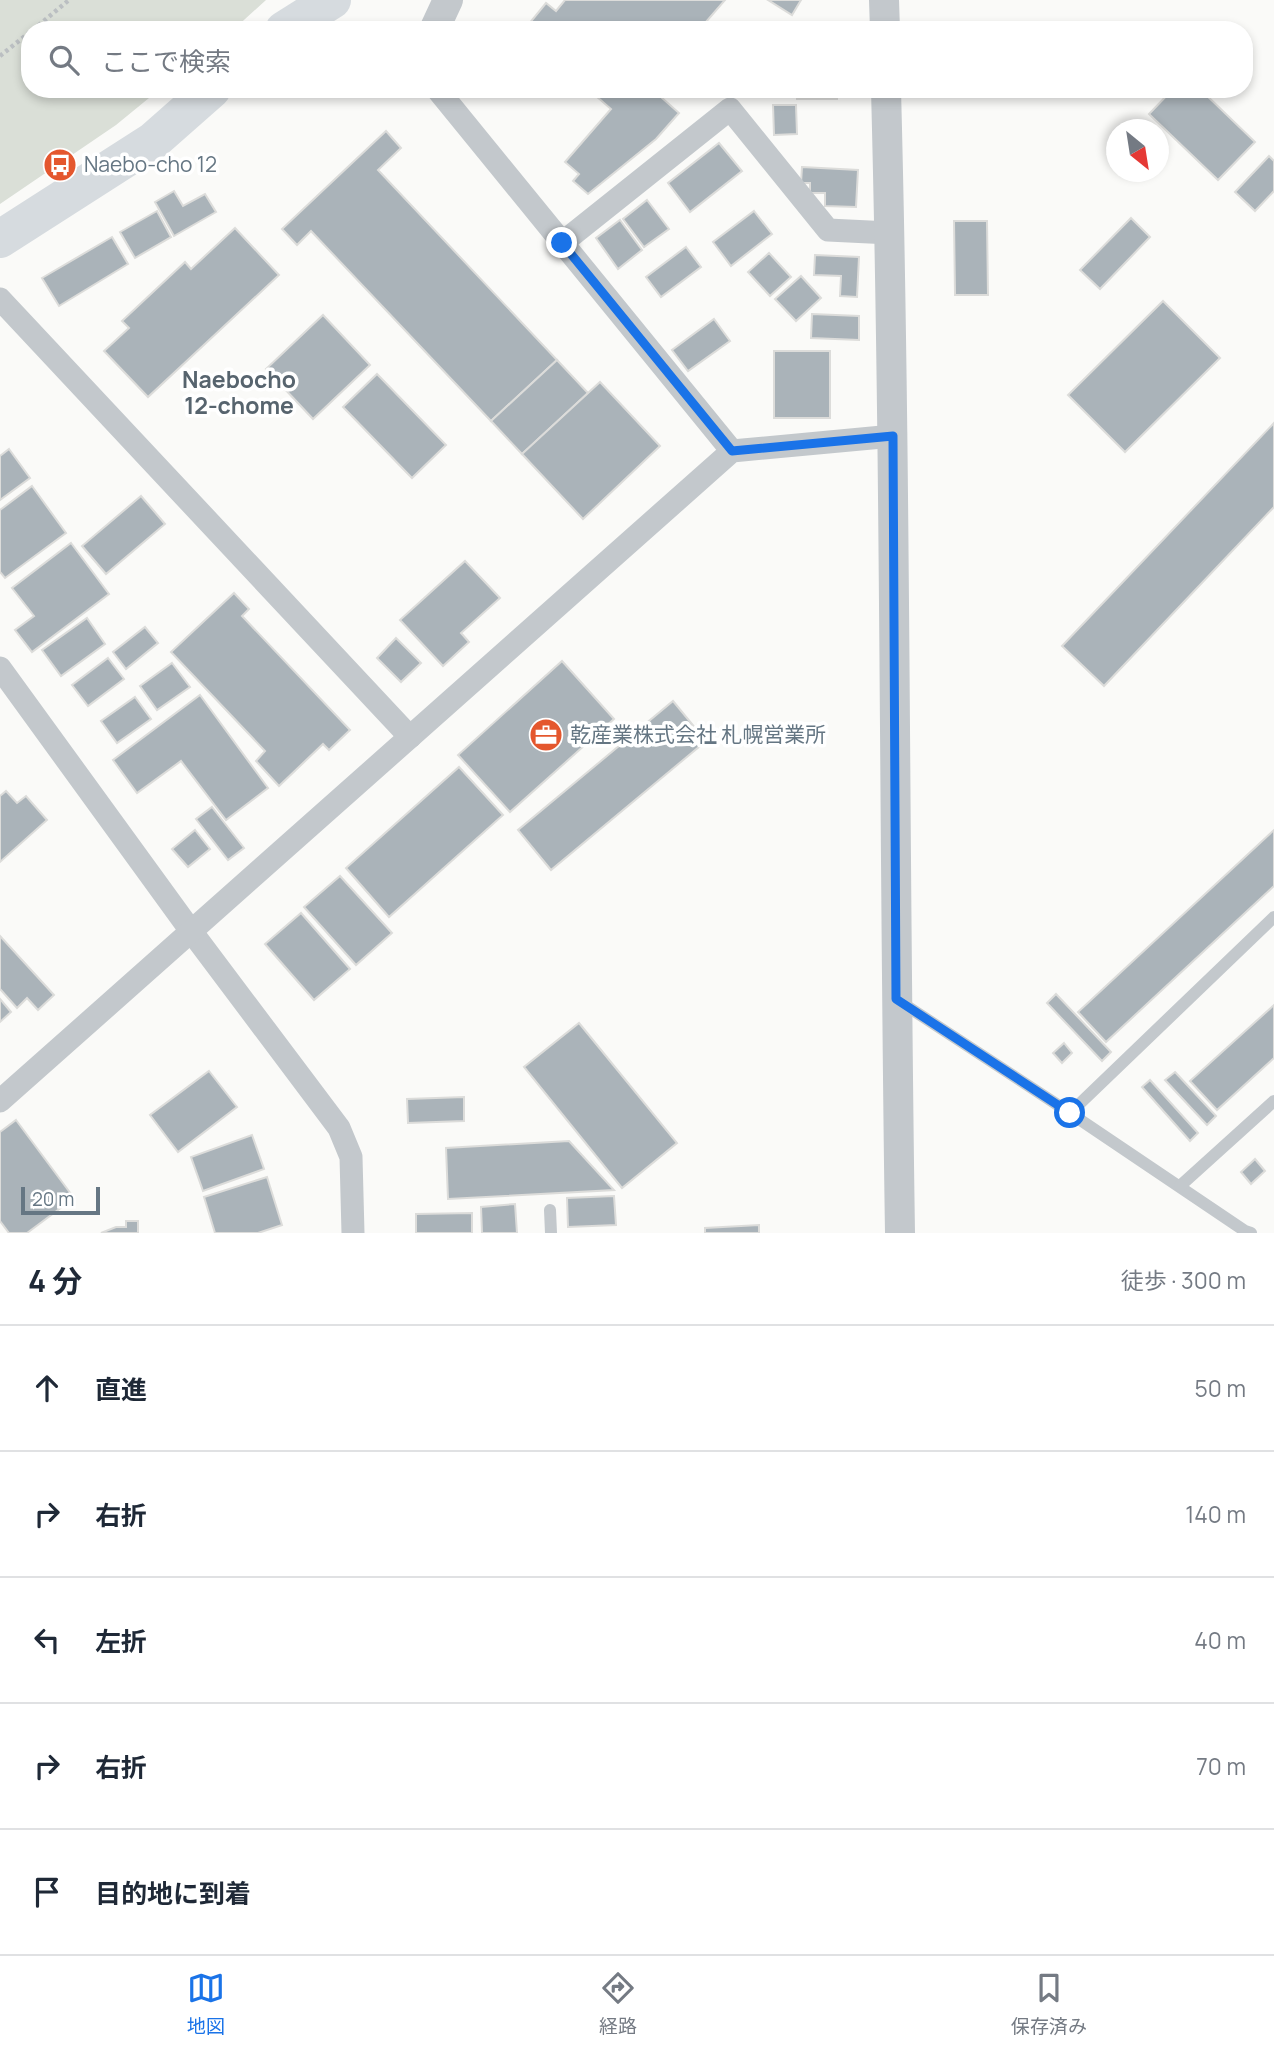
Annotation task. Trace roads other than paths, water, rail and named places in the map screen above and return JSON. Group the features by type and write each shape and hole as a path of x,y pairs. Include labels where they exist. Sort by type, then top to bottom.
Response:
{"highway":[{"path":"280,21 293,0"},
{"path":"299,21 332,0"},
{"path":"0,239 153,141 202,98"}],"street":[{"path":"438,21 448,0"},
{"path":"884,0 885,21"},
{"path":"444,98 732,451"},
{"path":"887,98 900,1233"},
{"path":"562,243 730,109 828,230 890,233"},
{"path":"0,299 410,737"},
{"path":"0,1101 732,451 893,436"},
{"path":"0,668 191,931 339,1128 351,1157 353,1233"}],"lane":[{"path":"1070,1113 1274,917"},
{"path":"896,999 1251,1233"},
{"path":"1180,1186 1274,1101"},
{"path":"550,1210 551,1233"}],"place":[{"name":"Naebo-cho 12","path":"60,165"},
{"name":"乾産業株式会社 札幌営業所","path":"546,735"}],"district":[{"name":"Naebocho 12-chome","path":"239,393"}]}
